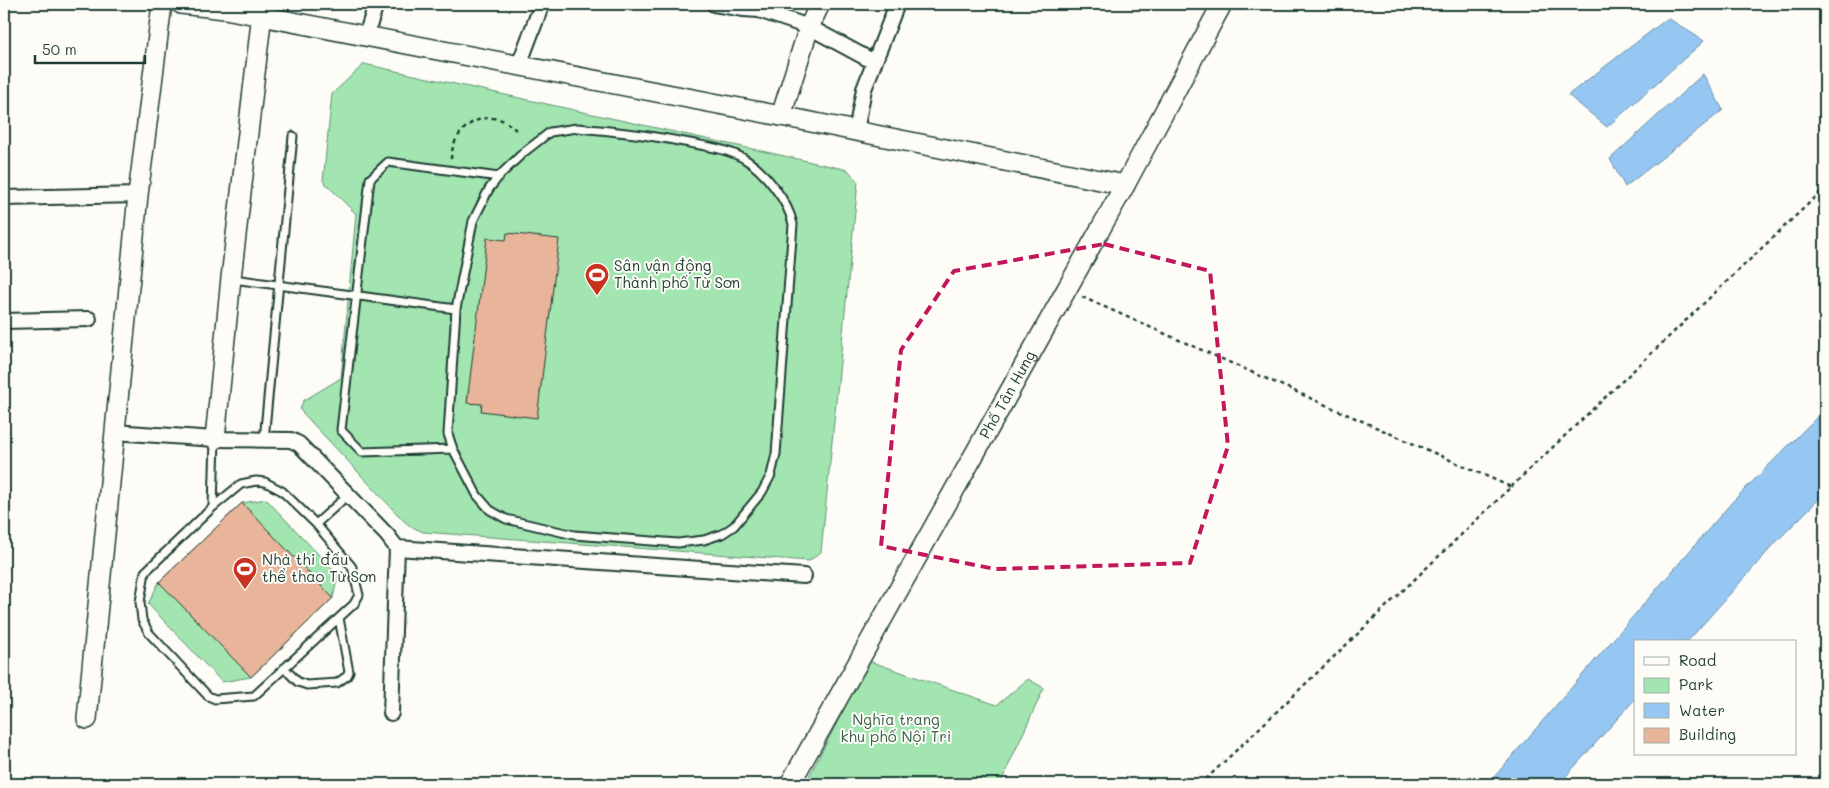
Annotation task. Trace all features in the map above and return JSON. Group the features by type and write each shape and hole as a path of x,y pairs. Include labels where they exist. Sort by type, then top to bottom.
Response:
{"street":[{"path":"87,719 138,195 162,4"},
{"path":"181,4 226,9 263,10 366,36 1125,185"},
{"path":"366,36 376,4"},
{"path":"519,66 542,4"},
{"path":"714,4 744,9 757,7 809,27 874,62"},
{"path":"781,116 809,27 820,4"},
{"path":"856,131 864,88 897,4"},
{"name":"Phố Tân Hưng","path":"790,784 1125,185 1222,4"},
{"path":"215,439 231,278 263,10"},
{"path":"4,198 138,195"},
{"path":"4,320 89,319"},
{"path":"114,432 215,439 291,440 299,444 387,535 397,548 391,713"},
{"path":"397,548 804,576"}],"lane":[{"path":"577,128 659,137 715,148 743,158 766,178 786,203 793,224 776,454 771,475 762,492 734,526 722,534 704,540 678,543 574,535 506,519 490,510 477,495 453,449 448,434 456,309 473,221 489,189 499,177 523,153 550,132 577,128"},
{"path":"264,440 293,136"},
{"path":"453,449 362,452 341,430 370,179 388,162 499,177"},
{"path":"231,278 456,309"},
{"path":"213,506 215,439"},
{"path":"256,481 265,482 282,491 316,524 352,567 359,595 354,604 254,696 215,699 208,696 149,633 142,620 140,602 145,572 213,506 241,484 256,481"},
{"path":"316,524 348,495"},
{"path":"284,668 298,682 307,685 337,683 347,676 349,672 339,618"}],"path":[{"path":"451,160 456,138 461,131 474,122 486,118 501,120 516,130"},
{"path":"1201,784 1825,188"},
{"path":"1066,290 1511,487"}],"highlighted area":[{"path":"1104,244 1210,271 1228,446 1190,563 995,569 881,546 901,350 954,271"}],"green space":[{"name":"Sân vận động Thành phố Từ Sơn","path":"364,64 848,170 858,182 821,552 809,561 423,532 410,526 402,519 300,410 303,401 341,378 356,214 323,181 332,94"},
{"name":"Nhà thi đấu thể thao Từ Sơn","path":"266,499 338,575 333,598 251,677 222,682 148,604 159,582 242,503"},
{"name":"Nghĩa trang khu phố Nội Trì","path":"869,661 997,705 1028,679 1044,688 1000,784 805,784"}],"water":[{"path":"1668,18 1704,41 1607,127 1568,95"},
{"path":"1703,74 1723,110 1625,187 1610,159"},
{"path":"1825,409 1825,493 1778,540 1689,640 1634,640 1634,700 1559,784 1488,784 1733,501"}],"building":[{"path":"507,233 559,239 537,418 481,411 482,404 467,403 487,238 506,240"},
{"name":"Nhà thi đấu thể thao Từ Sơn","path":"242,503 333,598 251,677 159,582"}],"place":[{"name":"Sân vận động Thành phố Từ Sơn","path":"597,296"},
{"name":"Nhà thi đấu thể thao Từ Sơn","path":"245,590"}]}
